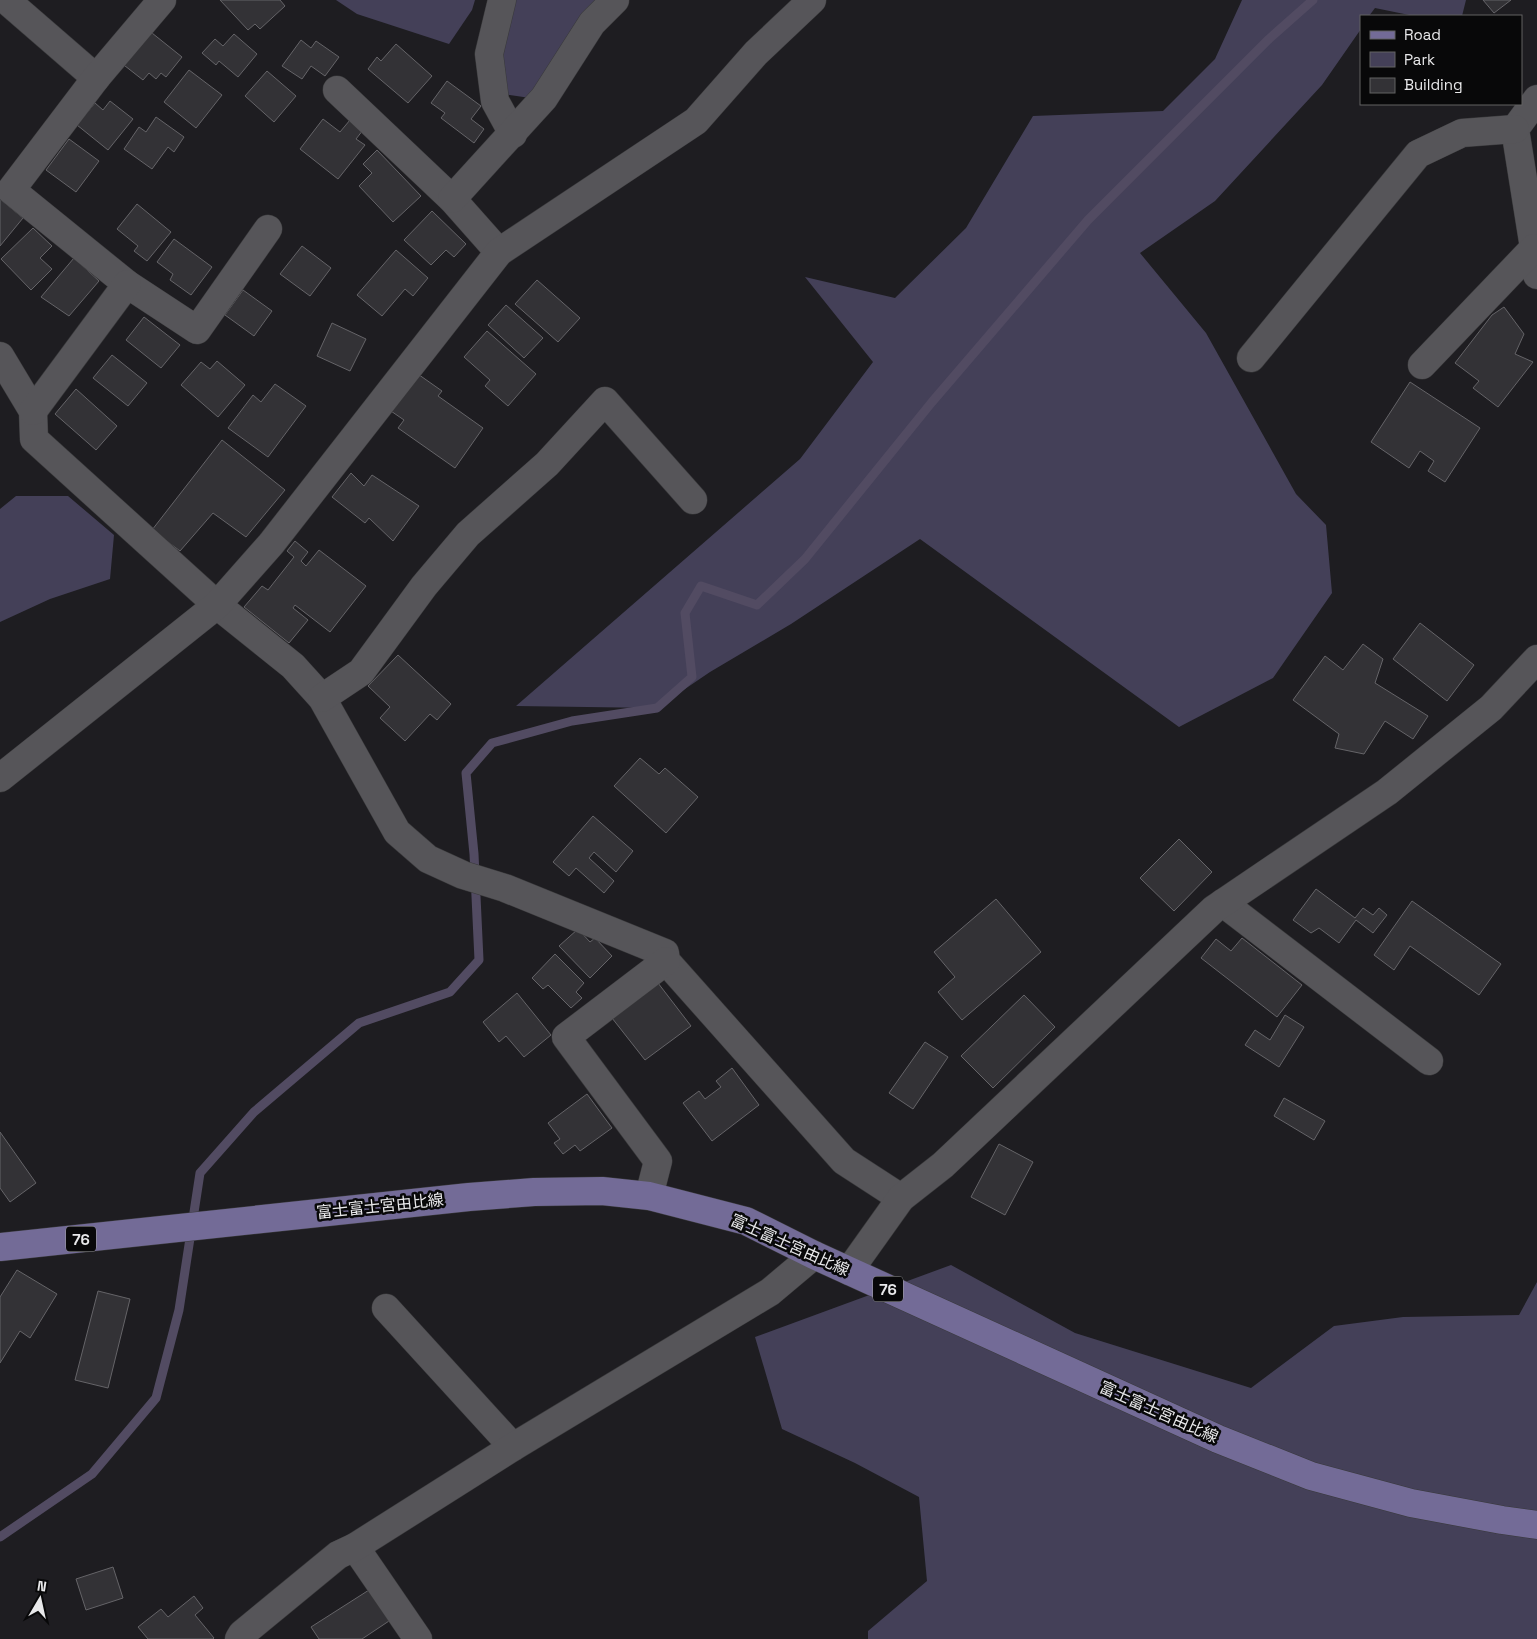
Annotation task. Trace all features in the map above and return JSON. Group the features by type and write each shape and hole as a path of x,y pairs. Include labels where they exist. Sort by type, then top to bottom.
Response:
{"main road":[{"name":"富士富士宮由比線","path":"0,1248 440,1200 534,1192 602,1191 649,1196 746,1221 814,1255 1218,1439 1311,1476 1411,1503 1537,1525"}],"street":[{"path":"6,0 96,78"},
{"path":"162,0 96,78 11,190 127,284 197,330 268,229"},
{"path":"502,0 489,54 495,101 513,134"},
{"path":"452,199 544,98 592,23 615,0"},
{"path":"0,778 217,605 271,544 499,252 696,121 756,53 812,0"},
{"path":"337,90 452,199 499,252"},
{"path":"1537,99 1515,128 1537,275"},
{"path":"1251,358 1418,154 1462,133 1515,128"},
{"path":"1422,365 1534,248"},
{"path":"33,411 127,284"},
{"path":"0,356 33,411 34,439 217,605 293,666 322,698 397,832 428,859 462,875 505,888 665,953 666,961 844,1161 902,1198"},
{"path":"322,698 361,672 424,586 468,534 547,464 605,401 693,500"},
{"path":"849,1271 902,1198 942,1165 1200,922 1223,903 1387,792 1531,675"},
{"path":"1223,903 1429,1061"},
{"path":"649,1196 658,1161 566,1037 666,961"},
{"path":"239,1639 242,1634 338,1554 355,1547 513,1447 770,1292 814,1255"},
{"path":"386,1308 513,1447"},
{"path":"355,1547 418,1639"}],"green space":[{"path":"336,0 475,0 472,10 449,44 357,14"},
{"path":"508,0 601,0 571,30 546,73 537,99 497,93"},
{"path":"1242,0 1466,0 1462,15 1409,15 1375,8 1370,15 1360,15 1360,30 1322,85 1215,201 1140,253 1206,333 1296,494 1326,525 1332,593 1273,678 1179,727 920,539 791,624 710,672 657,708 516,706 800,459 873,362 805,277 895,298 966,228 1033,116 1163,111 1215,59"},
{"path":"16,496 68,496 114,535 110,579 50,599 0,622 0,509"},
{"path":"951,1265 1075,1333 1251,1388 1334,1326 1403,1317 1519,1315 1537,1282 1537,1639 868,1639 868,1631 927,1581 919,1497 855,1463 782,1429 755,1337"}],"building":[{"path":"220,0 280,0 285,6 260,29 255,24 248,30"},
{"path":"1483,0 1511,0 1494,13"},
{"path":"147,29 182,57 166,77 161,73 156,79 149,73 143,80 120,62"},
{"path":"234,34 257,54 238,77 219,61 216,65 202,53 215,39 223,46"},
{"path":"301,40 311,48 316,41 339,57 325,76 311,66 302,79 282,66"},
{"path":"396,44 432,76 408,103 368,69 377,57 381,61"},
{"path":"189,70 222,95 196,128 164,102"},
{"path":"267,71 296,96 274,122 245,96"},
{"path":"447,81 481,106 471,119 484,129 474,143 441,118 445,113 431,103"},
{"path":"110,101 133,119 108,150 77,125 95,103 103,110"},
{"path":"156,117 184,137 174,152 168,147 152,169 124,149 139,127 146,132"},
{"path":"323,119 340,132 350,120 363,130 356,139 365,145 338,179 300,149"},
{"path":"69,139 99,161 76,192 46,170"},
{"path":"377,150 421,196 393,222 359,186 372,173 363,164"},
{"path":"0,199 23,218 0,246"},
{"path":"137,204 171,232 147,261 134,251 138,246 117,229"},
{"path":"432,211 466,244 454,257 446,250 431,265 404,240"},
{"path":"33,228 52,246 40,258 52,269 31,290 1,259"},
{"path":"174,239 212,267 191,295 170,280 173,274 157,262"},
{"path":"302,246 331,268 310,296 280,274"},
{"path":"396,250 428,278 413,296 405,289 382,316 357,295"},
{"path":"74,258 99,281 69,316 41,297"},
{"path":"537,280 580,318 558,342 515,304"},
{"path":"243,290 272,311 254,336 225,315"},
{"path":"506,305 543,338 524,358 488,325"},
{"path":"1504,307 1524,334 1515,354 1533,362 1498,407 1473,388 1479,381 1455,363 1492,315"},
{"path":"144,317 180,345 161,368 126,340"},
{"path":"332,323 366,339 350,371 317,356"},
{"path":"487,331 536,374 508,406 485,386 490,380 464,357"},
{"path":"112,355 147,383 128,406 93,378"},
{"path":"217,361 245,385 218,417 181,385 201,362 210,369"},
{"path":"415,372 442,391 438,396 483,428 455,468 398,428 404,420 388,409"},
{"path":"1410,382 1480,428 1445,482 1428,471 1434,461 1420,451 1409,468 1371,442"},
{"path":"275,384 306,406 268,457 228,428 253,395 261,402"},
{"path":"76,389 117,426 96,450 55,414"},
{"path":"222,440 285,490 246,537 213,513 180,551 152,530"},
{"path":"351,473 364,486 372,475 419,506 393,541 369,518 365,523 332,497"},
{"path":"295,541 308,552 301,561 306,566 319,550 366,586 330,632 295,605 293,608 308,620 289,643 244,607 262,586 268,590 294,557 287,551"},
{"path":"1420,623 1474,665 1447,701 1393,659"},
{"path":"1363,644 1383,659 1375,683 1428,716 1413,739 1385,721 1364,754 1335,748 1339,734 1293,700 1325,656 1343,670"},
{"path":"398,655 451,704 437,720 430,714 405,741 380,718 390,707 368,686"},
{"path":"640,758 659,774 665,768 698,797 666,833 614,786"},
{"path":"593,816 633,851 616,872 594,852 589,858 614,881 604,893 576,868 569,876 553,862"},
{"path":"1179,839 1212,872 1174,911 1140,878"},
{"path":"1316,889 1355,918 1363,908 1373,915 1379,908 1387,915 1373,933 1356,920 1339,943 1319,928 1311,933 1293,920"},
{"path":"996,899 1041,952 962,1020 938,992 955,977 934,952"},
{"path":"1412,901 1501,964 1479,995 1410,946 1394,970 1374,955"},
{"path":"578,929 590,942 595,938 612,956 590,978 559,946"},
{"path":"1242,938 1302,985 1277,1017 1201,958 1216,939 1231,951"},
{"path":"555,954 584,983 576,992 582,998 571,1008 548,985 543,989 532,978"},
{"path":"658,983 691,1026 645,1060 612,1018"},
{"path":"517,993 551,1035 524,1057 506,1036 499,1042 483,1022"},
{"path":"1024,995 1055,1027 993,1088 961,1056"},
{"path":"1285,1015 1304,1027 1279,1067 1245,1045 1255,1030 1270,1040"},
{"path":"925,1042 948,1057 913,1109 889,1093"},
{"path":"732,1068 759,1105 712,1141 683,1103 699,1091 705,1099 721,1087 716,1081"},
{"path":"587,1094 612,1128 580,1151 575,1145 563,1154 554,1143 560,1139 548,1123"},
{"path":"1284,1098 1325,1121 1314,1140 1274,1116"},
{"path":"0,1132 36,1183 10,1202 0,1188"},
{"path":"999,1144 1033,1162 1005,1215 971,1197"},
{"path":"17,1270 57,1294 30,1338 20,1331 0,1363 0,1297"},
{"path":"98,1291 130,1299 108,1388 75,1380"},
{"path":"113,1567 123,1598 86,1610 76,1579"},
{"path":"369,1590 389,1621 362,1639 319,1639 311,1627"},
{"path":"194,1596 203,1608 195,1615 213,1639 148,1639 138,1627 161,1609 168,1617"}],"waterway":[{"path":"0,1537 92,1474 156,1398 179,1310 200,1173 254,1112 359,1023 450,992 479,960 474,854 466,773 492,743 572,721 657,708 692,677 685,613 701,586 757,605 805,559 932,402 1088,220 1269,39 1313,0"}]}
